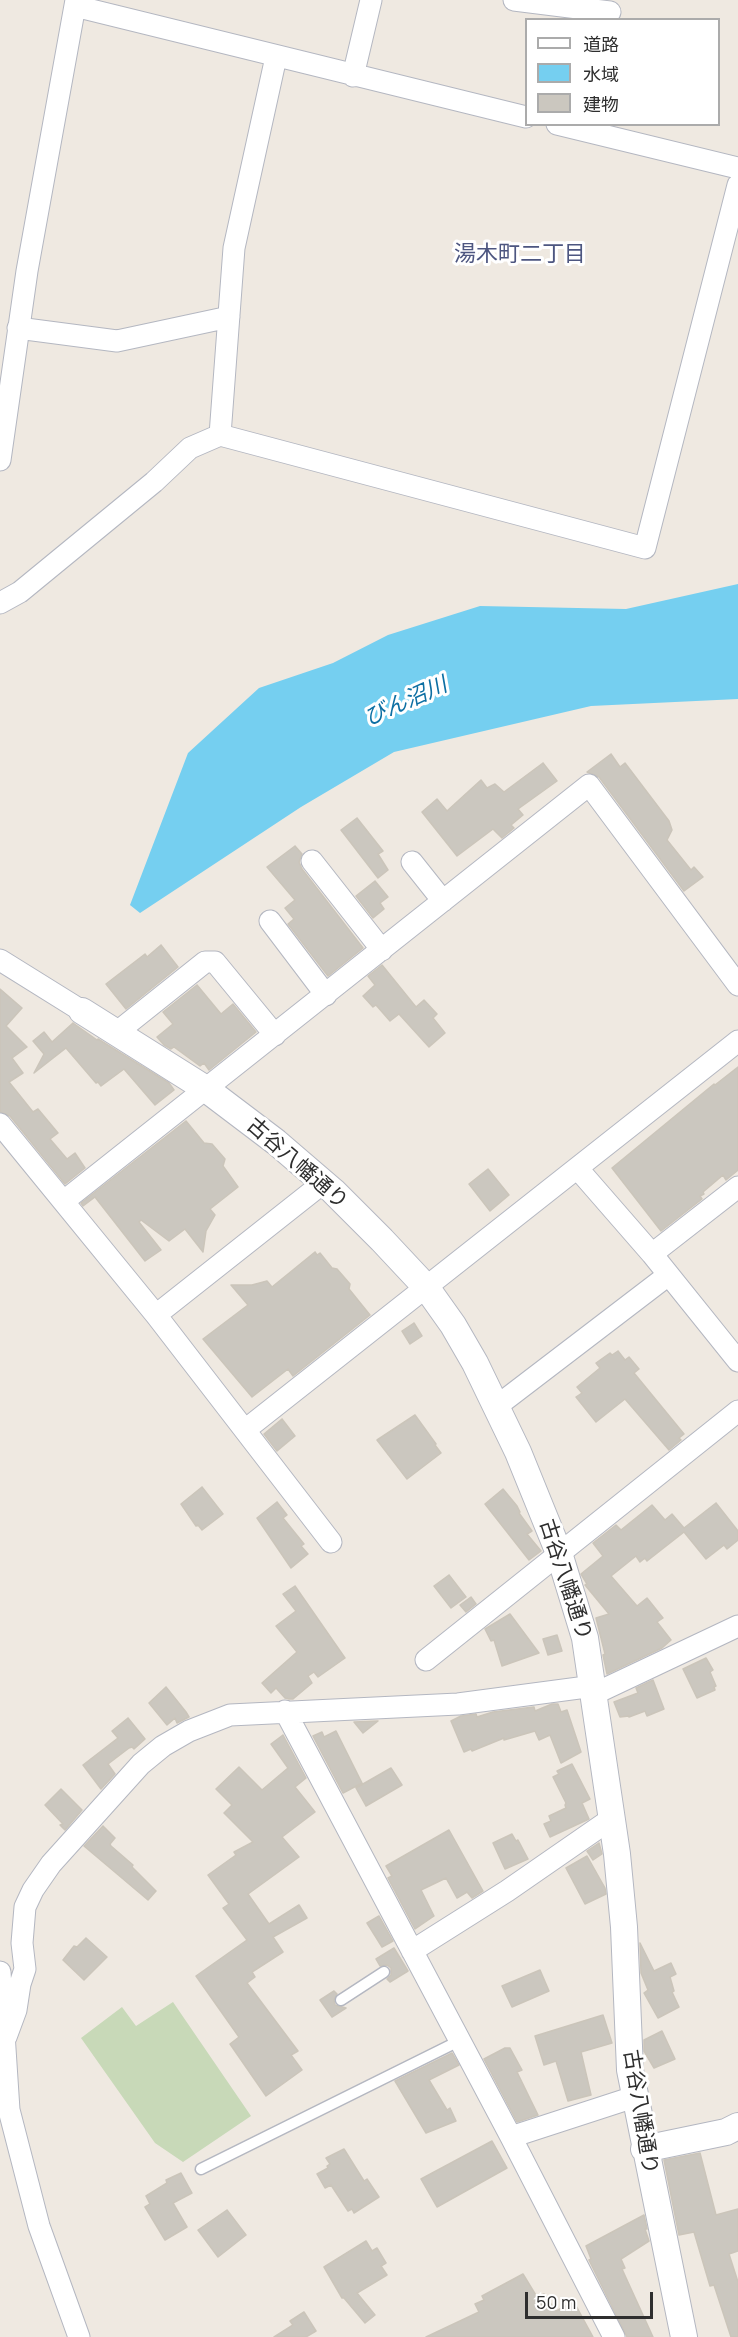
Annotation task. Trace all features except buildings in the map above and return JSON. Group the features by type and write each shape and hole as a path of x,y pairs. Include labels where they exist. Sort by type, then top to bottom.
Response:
{"street":[{"path":"353,76 371,0"},
{"path":"514,0 610,12"},
{"path":"0,460 18,328 75,3 276,57 525,117"},
{"path":"220,435 234,249 276,57"},
{"path":"565,126 738,168"},
{"path":"0,603 20,592 154,482 190,448 220,435 645,548 738,185"},
{"path":"18,328 117,341 229,317"},
{"path":"64,1201 589,785 738,985"},
{"path":"312,861 382,950"},
{"path":"412,862 443,901"},
{"path":"270,921 326,995"},
{"path":"0,960 82,1011"},
{"path":"116,1033 205,962 215,962 275,1035"},
{"name":"古谷八幡通り","path":"82,1011 206,1089 276,1142 323,1183 426,1287 453,1325 497,1406 518,1452 559,1553 585,1638 617,1854 624,1927 630,2070 644,2149 684,2337"},
{"path":"245,1430 738,1041"},
{"path":"0,1124 156,1315 331,1542"},
{"path":"578,1169 652,1254 667,1276 738,1361"},
{"path":"156,1315 323,1183"},
{"path":"652,1254 738,1187"},
{"path":"497,1406 667,1276"},
{"path":"426,1660 738,1411"},
{"path":"6,2037 16,2010 20,1984 25,1970 22,1943 25,1907 33,1890 51,1864 141,1764 164,1746 189,1731 230,1715 458,1704 594,1690 738,1626"},
{"path":"285,1711 409,1955 511,2137 614,2337"},
{"path":"409,1955 507,1892 611,1819"},
{"path":"0,1972 9,2110 39,2226 79,2337"},
{"path":"511,2137 634,2097"},
{"path":"644,2149 726,2132 738,2126"}],"lane":[{"path":"341,2000 384,1972"},
{"path":"201,2169 459,2041"}],"green space":[{"path":"173,2002 251,2116 183,2162 155,2143 81,2038 122,2007 136,2026"}],"water":[{"name":"びん沼川","path":"738,584 738,699 591,706 394,752 301,807 140,913 130,905 188,753 259,688 333,663 388,635 480,606 626,609"}],"district":[{"name":"湯木町二丁目","path":"520,255"}]}
